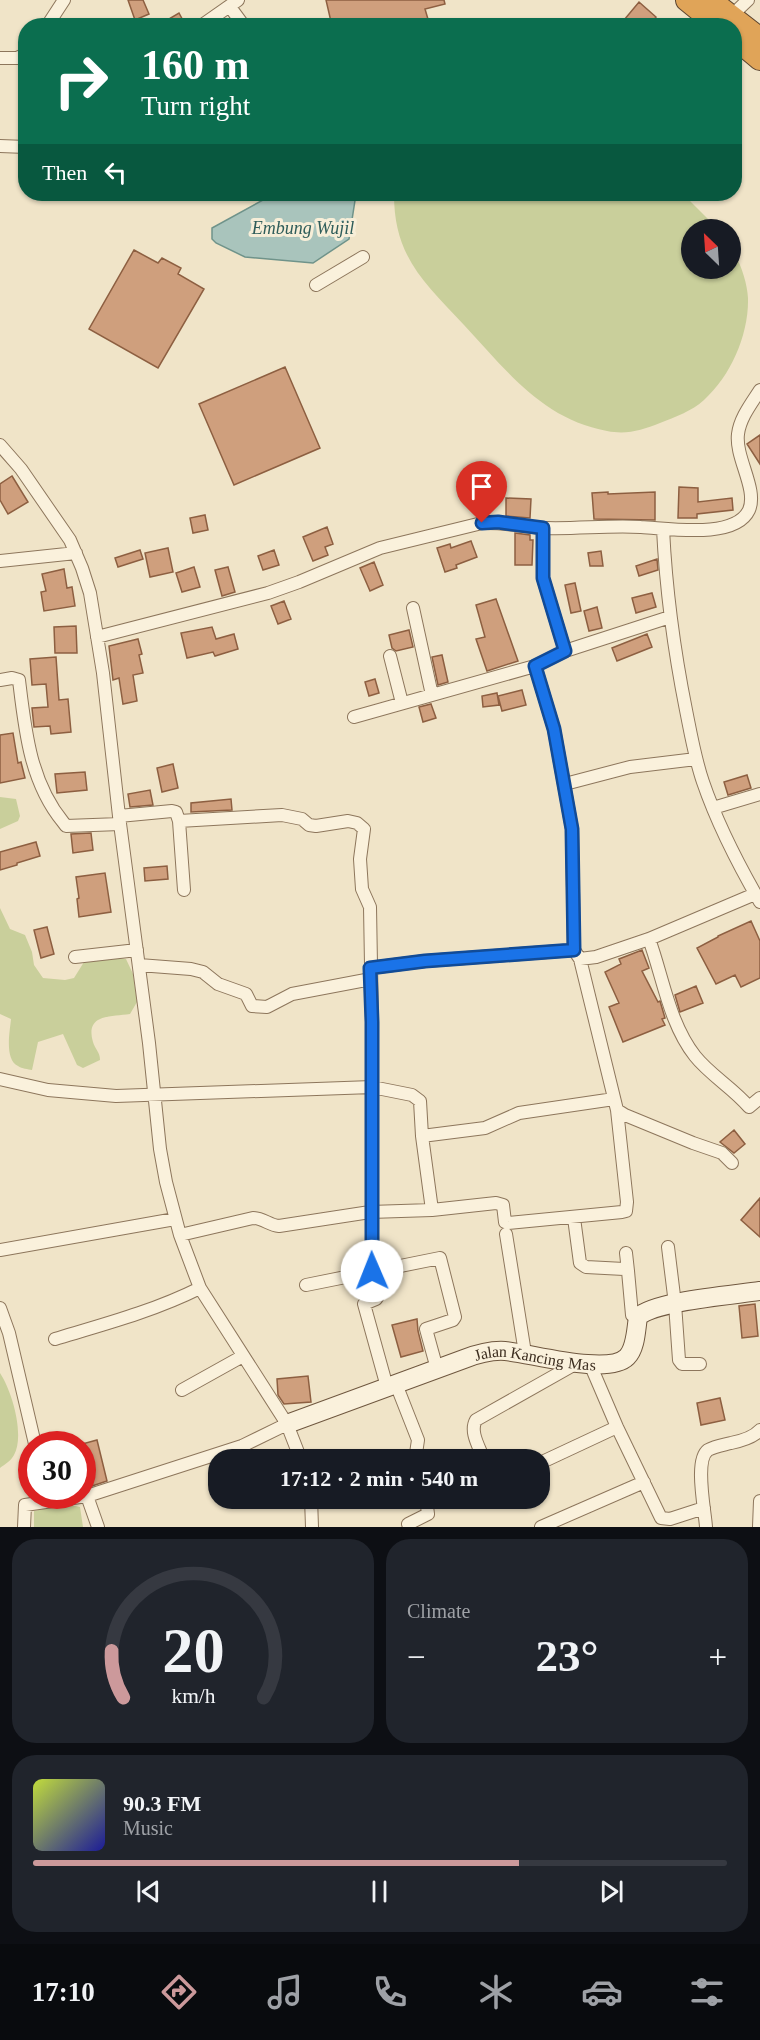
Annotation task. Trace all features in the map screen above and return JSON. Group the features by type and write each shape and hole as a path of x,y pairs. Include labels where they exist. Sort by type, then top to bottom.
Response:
{"highway":[{"path":"687,0 717,18"},
{"path":"710,0 721,18"},
{"path":"742,30 760,39"},
{"path":"742,44 760,59"}],"street":[{"path":"52,18 64,0"},
{"path":"728,18 748,0"},
{"path":"212,18 234,3 241,18"},
{"path":"0,58 18,57"},
{"path":"0,146 18,147"},
{"path":"316,285 363,257"},
{"path":"97,637 268,593 372,551 406,540 482,523 498,522 543,528 641,527 691,530 719,528 733,524 744,517 750,509 751,497 740,457 738,434 741,422 760,390"},
{"path":"0,445 21,469 70,540 90,592 103,672 153,1094 166,1182 175,1219 200,1288 287,1424 297,1449"},
{"path":"543,528 543,578 565,651"},
{"path":"139,965 202,972 218,984 246,993 252,1006 267,1007 292,994 425,961 577,954 596,957 758,898 725,836 696,759 670,617 663,529"},
{"path":"0,561 76,553"},
{"path":"413,608 432,695"},
{"path":"354,717 535,666 565,651 670,617"},
{"path":"390,656 402,703"},
{"path":"180,1235 253,1218 279,1226 370,1212 432,1210 496,1203 503,1205 506,1223 626,1211 616,1104 577,954 572,829 565,784 554,729 535,666"},
{"path":"0,680 12,678 18,680 23,720 34,770 44,795 66,826 172,811 176,813 179,821 184,890"},
{"path":"565,784 620,769 696,759"},
{"path":"713,808 760,794"},
{"path":"179,821 282,815 302,819 309,825 316,826 348,821 357,823 363,829 360,859 362,889 370,907 372,1087 370,1212 372,1271 378,1297 364,1306 392,1385 417,1440 416,1449"},
{"path":"649,939 672,1011 688,1046 704,1066 742,1098 749,1107 760,1098"},
{"path":"75,957 137,950"},
{"path":"0,1079 48,1090 98,1096 372,1087 417,1096 420,1101 422,1136 432,1210"},
{"path":"422,1136 485,1128 519,1113 616,1104 644,1123 722,1153 732,1163"},
{"path":"574,1218 580,1263 583,1266 628,1271"},
{"path":"0,1239 0,1250 175,1219"},
{"path":"506,1233 525,1353"},
{"path":"668,1246 680,1363 700,1364"},
{"path":"626,1253 632,1315 638,1317 648,1310 675,1304 760,1291"},
{"path":"306,1285 438,1257 442,1260 455,1317 453,1320 426,1329 437,1369"},
{"path":"56,1339 175,1301 200,1288"},
{"path":"0,1308 9,1333 32,1431"},
{"name":"Jalan Kancing Mas","path":"287,1424 491,1351 525,1353 583,1364 621,1361 632,1350 638,1317"},
{"path":"182,1390 243,1356"},
{"path":"480,1449 473,1432 476,1420 583,1364 617,1427 661,1518 670,1519 704,1508"},
{"path":"96,1493 242,1446 287,1424"},
{"path":"550,1458 617,1427"},
{"path":"706,1527 700,1464 707,1451 716,1446 738,1442 760,1430"},
{"path":"541,1527 644,1482"},
{"path":"759,1527 760,1501"},
{"path":"24,1527 25,1509"},
{"path":"92,1509 98,1527"},
{"path":"311,1509 312,1527"},
{"path":"405,1526 428,1514 427,1509"}],"green space":[{"path":"394,201 690,201 708,219 681,219 681,279 741,279 741,269 748,298 748,312 742,340 730,367 714,390 704,400 683,413 653,426 634,431 614,432 584,425 563,416 545,404 511,376 424,281 414,267 399,235"},
{"path":"0,797 16,799 20,816 18,821 0,829"},
{"path":"0,908 10,929 25,935 32,952 34,965 43,978 65,980 74,978 84,962 114,957 126,959 133,974 137,1002 130,1014 107,1017 93,1026 91,1033 100,1060 83,1068 77,1065 63,1034 38,1042 32,1070 21,1068 14,1062 9,1051 11,1019 0,1014"},
{"path":"0,1373 13,1402 18,1436 14,1455 0,1468"},
{"path":"80,1509 83,1527 34,1527 34,1511"}],"water":[{"name":"Embung Wujil","path":"261,201 355,201 349,239 313,263 245,257 216,243 212,239 212,228"}],"building":[{"path":"128,0 143,0 149,14 134,18"},
{"path":"326,0 444,0 445,4 425,9 428,18 330,18"},
{"path":"639,2 656,17 655,18 626,18"},
{"path":"179,13 182,18 171,18"},
{"path":"134,250 158,263 162,258 181,268 178,274 204,289 158,368 89,329"},
{"path":"285,367 320,448 234,485 199,404"},
{"path":"760,435 760,464 747,444"},
{"path":"12,476 28,502 8,514 0,500 0,484"},
{"path":"679,487 698,488 698,502 732,498 733,510 697,514 697,518 678,518"},
{"path":"608,492 608,494 655,492 655,520 594,519 592,493"},
{"path":"506,498 531,499 530,518 506,516"},
{"path":"205,515 208,530 193,533 190,518"},
{"path":"327,527 333,544 325,547 328,555 313,561 303,537"},
{"path":"515,533 530,535 530,540 533,540 532,565 515,565"},
{"path":"471,541 477,557 445,572 437,548 450,544 451,548"},
{"path":"168,548 173,572 150,577 145,553"},
{"path":"140,550 143,559 118,567 115,558"},
{"path":"274,550 279,565 263,570 258,556"},
{"path":"601,551 603,566 590,566 588,553"},
{"path":"657,559 658,570 639,576 636,566"},
{"path":"374,562 383,585 370,591 360,568"},
{"path":"194,567 200,587 182,592 176,573"},
{"path":"228,567 235,592 222,596 215,570"},
{"path":"64,569 67,588 72,587 75,606 44,611 41,592 46,591 42,574"},
{"path":"575,583 581,611 571,613 565,585"},
{"path":"652,593 656,607 636,613 632,598"},
{"path":"496,599 518,661 487,671 476,639 485,637 476,605"},
{"path":"284,601 291,619 278,624 271,606"},
{"path":"597,607 602,628 589,631 584,611"},
{"path":"76,626 77,653 55,653 54,627"},
{"path":"212,627 216,639 234,634 238,649 215,656 213,652 187,658 181,633"},
{"path":"409,630 413,647 396,651 392,648 389,635"},
{"path":"647,634 652,647 617,661 612,648"},
{"path":"138,639 143,673 133,675 137,701 123,704 119,678 113,680 109,646"},
{"path":"442,655 448,682 438,685 432,657"},
{"path":"56,657 59,700 68,699 71,732 51,734 50,726 34,727 32,708 48,707 46,684 32,685 30,659"},
{"path":"375,679 379,693 369,696 365,682"},
{"path":"522,690 526,705 502,711 498,696"},
{"path":"497,693 499,705 483,707 482,696"},
{"path":"431,704 436,718 423,722 419,707"},
{"path":"13,733 18,763 21,762 25,778 0,783 0,735"},
{"path":"173,764 178,788 162,792 157,768"},
{"path":"85,772 87,790 57,793 55,774"},
{"path":"747,775 751,788 728,795 724,782"},
{"path":"150,790 153,805 130,807 128,794"},
{"path":"231,799 232,810 191,812 191,803"},
{"path":"91,833 93,850 73,853 71,834"},
{"path":"36,842 40,856 0,870 0,852"},
{"path":"167,866 168,879 145,881 144,868"},
{"path":"105,873 111,912 79,917 76,877"},
{"path":"751,921 760,941 760,978 741,987 735,975 716,984 697,948"},
{"path":"47,927 54,954 41,958 34,930"},
{"path":"642,950 649,968 642,971 658,1002 660,1001 665,1025 623,1042 609,1007 619,1003 605,972 621,964 619,959"},
{"path":"696,986 703,1003 680,1012 675,995"},
{"path":"734,1130 745,1144 734,1153 720,1142"},
{"path":"760,1198 760,1237 741,1220"},
{"path":"755,1304 758,1336 742,1338 739,1306"},
{"path":"417,1319 423,1351 401,1357 392,1325"},
{"path":"308,1376 311,1402 284,1404 278,1395 277,1379"},
{"path":"720,1398 725,1420 701,1425 697,1403"},
{"path":"96,1440 107,1481 96,1485"}],"route":[{"path":"372,1271 370,968 425,961 574,950 572,829 554,729 535,666 565,651 543,578 543,528 498,522 482,523"}]}
